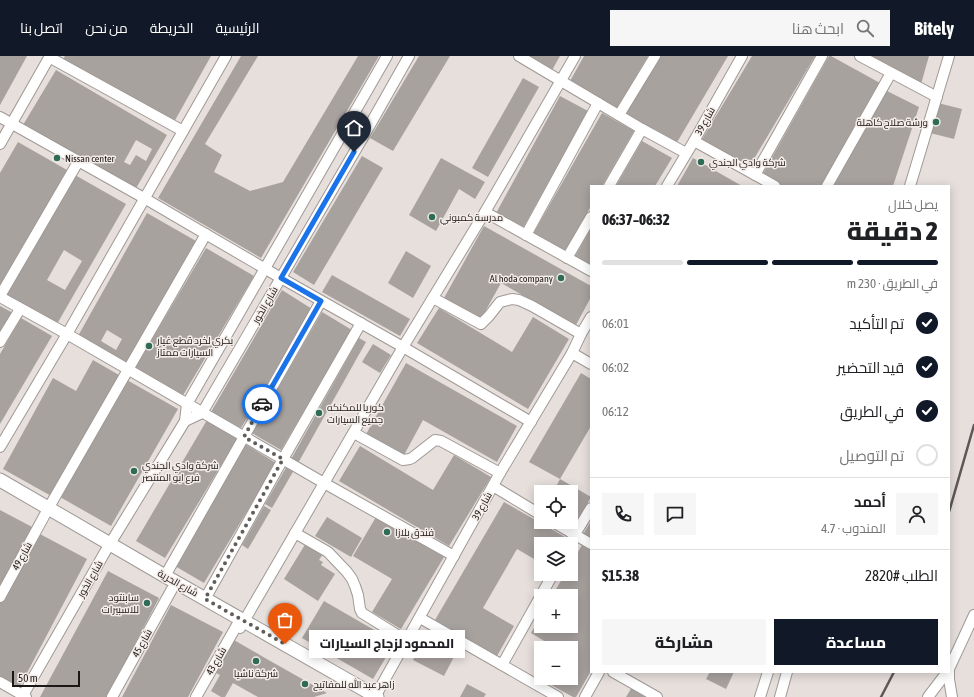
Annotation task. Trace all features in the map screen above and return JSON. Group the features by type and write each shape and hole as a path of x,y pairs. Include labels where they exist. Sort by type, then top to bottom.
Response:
{"main road":[{"name":"شارع الحرية","path":"0,480 46,512"},
{"name":"شارع الحرية","path":"0,490 46,512 108,548 172,589 241,625"},
{"name":"شارع الحرية","path":"108,548 165,576 205,599 241,625 293,659 373,697"}],"street":[{"path":"0,447 226,56"},
{"name":"شارع الخور","path":"24,696 108,548 185,421 188,404 387,56"},
{"name":"شارع الخور","path":"202,413 362,140 409,56"},
{"path":"519,56 642,130 686,154"},
{"name":"شارع 43","path":"196,697 241,625 485,212 575,56"},
{"path":"619,115 654,56"},
{"name":"شارع 39","path":"668,185 742,56"},
{"path":"755,175 822,56"},
{"path":"860,56 937,97"},
{"path":"910,185 950,56"},
{"path":"0,144 50,57 183,131"},
{"path":"828,185 891,73"},
{"path":"526,235 598,103"},
{"path":"0,117 404,347 531,422"},
{"path":"344,130 362,140"},
{"path":"610,185 642,130"},
{"path":"694,141 773,185"},
{"path":"78,162 0,297 454,556"},
{"path":"485,212 590,270"},
{"path":"567,258 590,219"},
{"name":"شارع 49","path":"0,597 46,512 206,234"},
{"path":"433,298 481,324 500,302 512,299 519,300 581,334"},
{"path":"165,576 321,301"},
{"path":"0,342 20,309"},
{"name":"شارع 39","path":"373,697 407,641 500,473 572,354 590,319"},
{"path":"205,599 361,323"},
{"path":"572,354 590,363"},
{"path":"185,421 202,413"},
{"path":"354,433 403,460 412,458 435,440 441,441 500,473"},
{"path":"493,486 534,511"},
{"path":"575,535 590,510"},
{"path":"565,529 590,543"},
{"path":"295,533 328,552 347,572 355,586 362,613 407,641"},
{"path":"502,665 549,581"},
{"name":"شارع 45","path":"112,697 172,589"},
{"path":"950,667 974,615"},
{"path":"420,618 558,697"},
{"path":"585,697 598,673"},
{"path":"615,673 657,697"},
{"path":"760,697 768,673"},
{"path":"780,697 786,673"},
{"path":"928,697 947,673"},
{"path":"948,673 952,697"},
{"path":"0,682 24,696"}],"building":[{"path":"0,56 27,56 0,105"},
{"path":"65,56 211,56 174,122 63,59"},
{"path":"241,56 258,56 205,144 222,155 214,172 250,191 283,182 358,56 379,56 261,258 158,198"},
{"path":"419,56 450,56 393,151 370,138"},
{"path":"523,56 560,56 551,72"},
{"path":"584,56 648,56 617,108 570,81"},
{"path":"660,56 728,56 676,144 626,114"},
{"path":"752,56 815,56 748,169 701,141"},
{"path":"829,56 880,83 823,185 776,185 761,177"},
{"path":"861,56 929,56 921,84"},
{"path":"56,70 167,135 135,190 23,125","holes":["136,140 152,149 146,161 136,155 130,165 124,162"]},
{"path":"523,78 539,87 488,177 472,168"},
{"path":"887,91 919,107 893,185 833,185"},
{"path":"560,96 588,111 522,230 495,215"},
{"path":"938,103 962,109 954,139 930,133"},
{"path":"602,113 634,131 603,185 590,185 590,208 565,252 533,234"},
{"path":"642,141 672,158 656,185 617,185"},
{"path":"18,142 67,170 0,289 0,173"},
{"path":"362,156 383,168 314,285 293,272"},
{"path":"441,158 485,182 475,199 459,189 436,231 409,215"},
{"path":"693,158 740,185 678,185"},
{"path":"75,175 126,204 57,324 6,295","holes":["64,250 82,261 65,290 47,280"]},
{"path":"147,213 196,241 127,363 78,336","holes":["107,330 122,339 116,350 101,341"]},
{"path":"484,226 590,285 590,299 576,325 501,283 481,319 444,298"},
{"path":"590,230 590,270 573,260"},
{"path":"206,248 254,276 182,397 135,368"},
{"path":"406,251 431,266 413,298 388,283"},
{"path":"332,275 410,319 400,336 322,292"},
{"path":"282,290 312,309 241,428 211,412"},
{"path":"0,306 13,313 0,334"},
{"path":"439,308 512,352 533,317 569,339 528,409 417,343"},
{"path":"322,312 352,330 281,450 252,433"},
{"path":"21,318 52,336 0,424 0,354"},
{"path":"359,338 366,342 297,465 290,461"},
{"path":"373,344 391,355 380,373 362,362"},
{"path":"93,360 119,375 53,497 3,469 53,378 76,391"},
{"path":"406,363 517,426 497,462 423,420 403,457 365,436"},
{"path":"581,373 590,378 590,428 560,479 529,462"},
{"path":"127,380 178,409 111,526 60,497"},
{"path":"207,420 237,439 165,558 136,541"},
{"path":"245,444 276,463 204,583 175,566"},
{"path":"360,446 433,490 454,455 491,477 449,546 339,481"},
{"path":"287,466 294,470 272,508 265,504"},
{"path":"560,479 570,485 557,485"},
{"path":"578,489 590,496 578,520"},
{"path":"504,502 534,519 534,529 551,529 565,537 534,537 534,559 517,549 483,608 514,626 497,656 435,620"},
{"path":"264,506 271,510 248,549 242,545"},
{"path":"0,510 34,528 0,591"},
{"path":"327,517 362,538 351,557 315,536"},
{"path":"376,517 444,557 401,629 372,612 392,579 353,556"},
{"path":"590,523 590,540 582,536"},
{"path":"38,533 87,559 19,688 0,678 0,600"},
{"path":"306,543 323,554 319,560 323,562 321,565 335,574 318,601 284,579"},
{"path":"582,545 590,549 590,673 576,697 573,697 551,685 578,685 578,641 544,641 531,633 534,628 534,633 578,633 578,589 556,589 561,581 578,581 578,552"},
{"path":"108,571 159,598 118,676 106,697 40,697"},
{"path":"324,601 395,642 373,679 302,638"},
{"path":"171,605 223,632 188,697 122,697"},
{"path":"428,631 459,647 444,676 413,660"},
{"path":"234,640 327,693 314,697 258,697 233,683 225,697 221,697 211,691 220,675 216,673"},
{"path":"709,673 734,673 726,689 706,679"},
{"path":"467,684 486,694 484,697 460,697"},
{"path":"632,687 648,697 626,697"}],"railway":[{"path":"950,509 974,425"},
{"path":"881,697 893,673"}],"way so far":[{"path":"262,404 244,437 283,459 205,599 285,644"}],"place":[{"name":"ورشة صلاح كاهلة","path":"936,122"},
{"name":"Nissan center","path":"57,158"},
{"name":"شركة وادي الجندي","path":"701,162"},
{"name":"مدرسة كمبوني","path":"432,217"},
{"name":"Al hoda company","path":"561,278"},
{"name":"بكري لخرد قطع غيار السيارات ممتاز","path":"149,346"},
{"name":"كوريا للمكنكه جميع السيارات","path":"319,413"},
{"name":"شركة وادي الجندي فرع ابو المنتصر","path":"134,471"},
{"name":"فندق بلازا","path":"387,532"},
{"name":"سابنتود للاسبيرات","path":"147,603"},
{"name":"المحمود لزجاج السيارات","path":"285,644"},
{"name":"شركة ناشيا","path":"256,661"},
{"name":"زاهر عبد الله للمفاتيح","path":"305,684"}],"route":[{"path":"262,404 321,301 281,278 354,152"}]}
